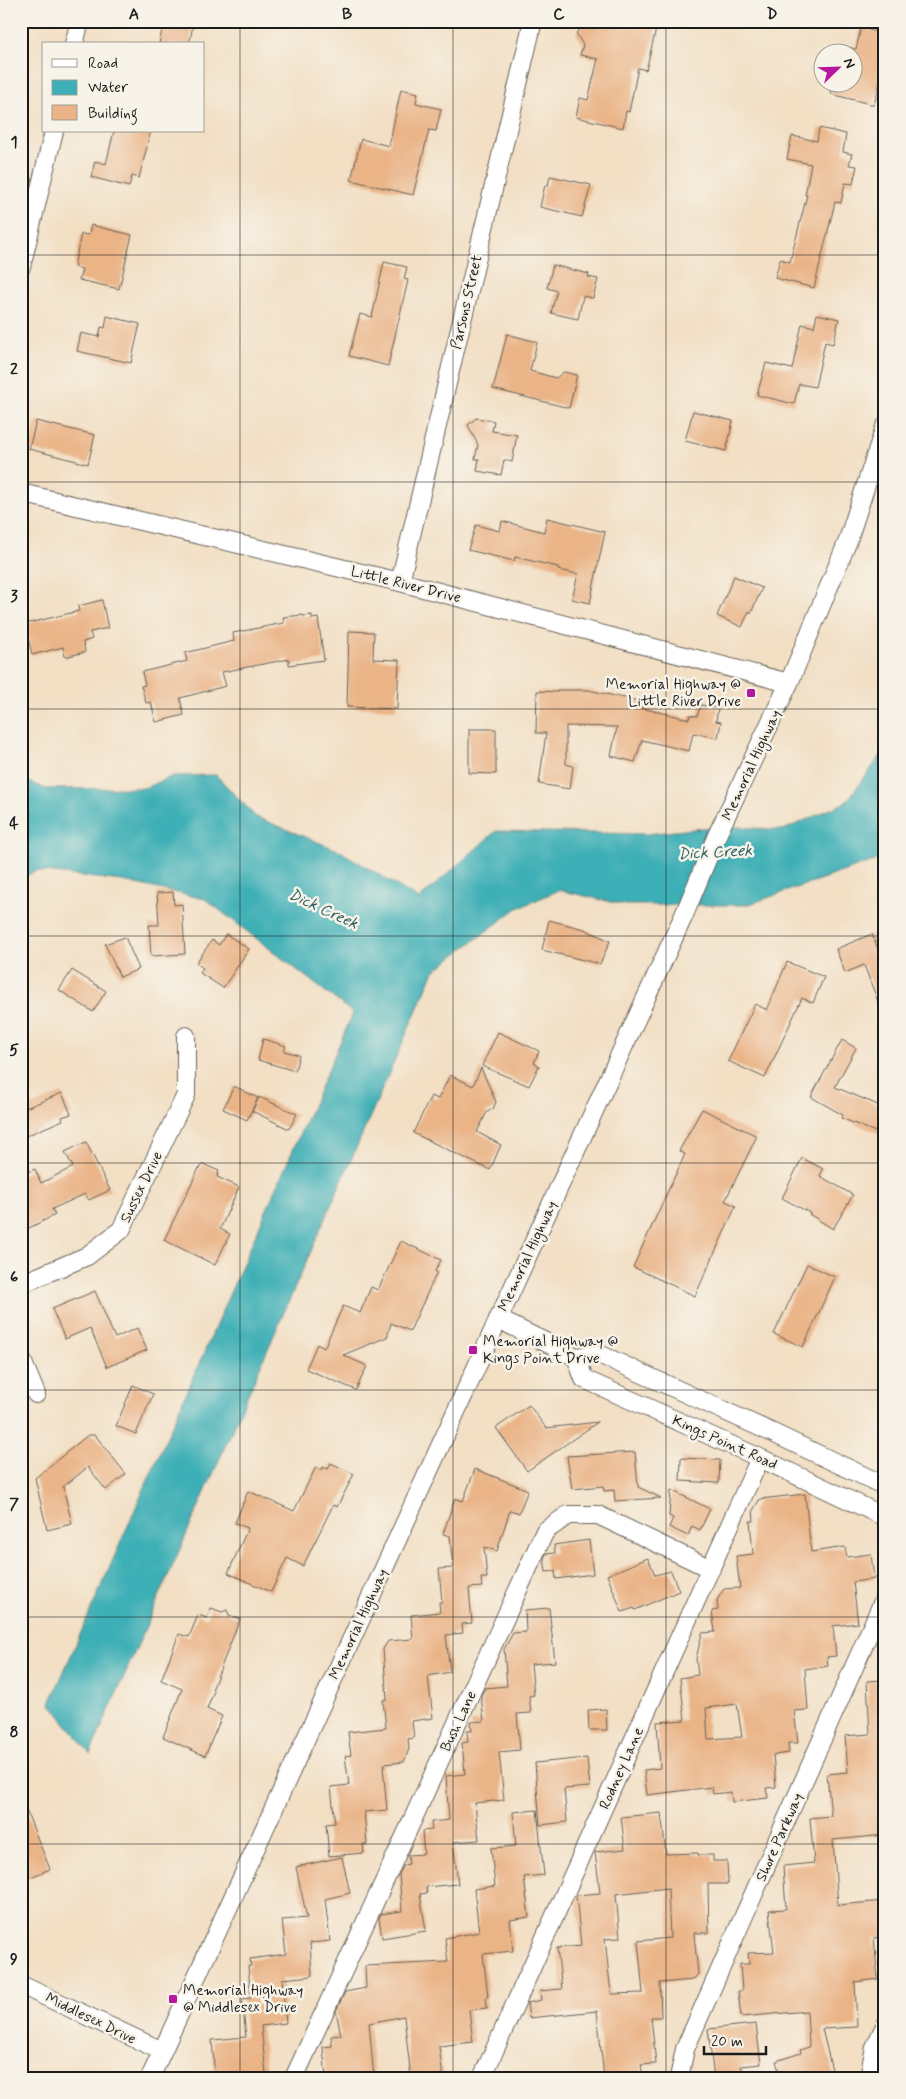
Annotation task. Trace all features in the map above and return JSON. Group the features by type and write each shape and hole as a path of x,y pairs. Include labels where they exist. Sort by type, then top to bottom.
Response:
{"street":[{"path":"75,42 80,21"},
{"name":"Parsons Street","path":"400,582 533,21"},
{"path":"21,267 54,132"},
{"name":"Memorial Highway","path":"150,2078 684,915 718,833 789,683 847,543 885,427"},
{"name":"Little River Drive","path":"21,493 400,582 789,683"},
{"name":"Sussex Drive","path":"21,1284 87,1256 121,1230 186,1095 186,1036"},
{"path":"498,1319 576,1358"},
{"name":"Kings Point Road","path":"885,1486 599,1354 576,1358 584,1379 760,1458 885,1517"},
{"path":"21,1358 36,1394"},
{"name":"Rodney Lane","path":"482,2078 760,1458"},
{"name":"Bush Lane","path":"294,2078 545,1531 568,1515 598,1515 711,1569"},
{"name":"Shore Parkway","path":"678,2078 685,2049 885,1597"},
{"name":"Middlesex Drive","path":"21,1985 162,2051"},
{"path":"869,2078 875,2047 885,2026"}],"water":[{"name":"Dick Creek","path":"885,750 885,857 747,905 624,905 559,890 516,909 434,971 90,1754 50,1703 353,1013 205,899 122,881 36,871 21,878 21,779 46,789 144,788 173,776 216,775 256,817 340,851 419,899 496,831 646,834 723,826 783,830 846,802"}],"building":[{"path":"164,21 194,21 189,42 159,42"},
{"path":"589,21 641,21 657,25 646,70 638,68 629,112 626,111 623,128 576,117 580,98 588,100 598,59 580,55 583,45 576,33"},
{"path":"861,28 885,34 885,63 874,105 831,94 832,92 864,92 864,42 858,42"},
{"path":"401,89 418,93 416,103 441,109 436,131 429,130 413,195 351,180 361,139 389,146"},
{"path":"819,128 846,134 843,152 852,154 849,165 857,166 853,184 845,183 841,203 835,202 814,288 775,278 780,259 790,262 807,195 805,195 811,164 787,159 792,136 817,141"},
{"path":"114,132 151,132 139,178 132,176 129,187 91,177 95,161 106,164"},
{"path":"550,176 591,185 582,217 540,207 545,185 548,186"},
{"path":"91,225 132,235 119,289 79,280 82,269 74,267 81,234 89,235"},
{"path":"384,262 407,267 404,279 408,280 388,366 349,356 360,314 372,317"},
{"path":"553,265 589,274 588,277 598,279 593,298 583,296 578,319 551,313 557,291 547,288"},
{"path":"817,314 839,319 833,344 825,342 815,387 799,384 794,404 757,395 766,363 792,369 802,324 814,327"},
{"path":"107,316 140,324 131,363 77,351 81,333 99,337 101,327 105,328"},
{"path":"507,334 537,342 530,371 556,378 564,372 577,375 569,408 493,389"},
{"path":"693,411 733,421 726,451 685,441"},
{"path":"476,418 494,421 492,431 517,435 512,462 504,460 501,475 477,471 479,459 475,459 478,445 468,425"},
{"path":"36,421 95,435 88,464 29,449"},
{"path":"547,518 605,532 590,603 572,599 578,574 558,570 558,567 515,557 514,561 468,550 476,525 500,531 502,521 544,532"},
{"path":"734,576 762,588 751,613 749,611 742,627 717,616"},
{"path":"102,600 108,628 90,632 92,639 83,642 85,652 65,657 63,647 32,655 25,624 79,611 78,606"},
{"path":"312,615 312,619 318,618 324,660 289,665 289,659 222,672 226,686 180,698 184,715 156,722 151,702 146,703 141,686 145,685 142,672 187,661 185,653 234,641 233,633 284,623 283,617"},
{"path":"349,631 374,632 373,659 399,660 397,709 347,707"},
{"path":"557,690 588,690 643,702 641,708 689,719 690,715 697,716 701,705 718,708 716,721 721,722 718,738 693,733 689,751 642,740 635,762 611,756 617,727 566,726 566,764 573,766 570,789 539,784 546,733 536,733 537,691 558,692"},
{"path":"469,729 496,729 496,774 469,773"},
{"path":"173,892 174,905 182,904 185,954 151,956 149,925 159,925 157,893"},
{"path":"549,920 584,929 610,941 600,964 542,950"},
{"path":"226,934 249,949 223,988 200,973 203,968 196,963 212,940 219,945"},
{"path":"872,934 885,967 885,1015 883,1015 864,965 845,973 836,949"},
{"path":"125,937 139,969 120,977 105,944"},
{"path":"787,962 824,977 813,1003 802,998 765,1078 728,1061 755,1004 767,1010"},
{"path":"72,970 106,991 93,1012 59,990"},
{"path":"498,1032 539,1051 534,1063 539,1066 529,1086 482,1066"},
{"path":"263,1039 286,1046 284,1051 299,1055 295,1071 258,1060"},
{"path":"842,1040 856,1048 835,1087 885,1108 885,1117 878,1133 841,1118 843,1115 811,1097"},
{"path":"481,1068 496,1102 493,1109 487,1112 477,1132 501,1145 490,1170 413,1133 431,1096 438,1099 450,1075 473,1086"},
{"path":"234,1086 258,1098 247,1120 223,1109"},
{"path":"62,1093 71,1114 62,1117 63,1120 21,1138 21,1110"},
{"path":"259,1097 297,1114 289,1129 252,1111"},
{"path":"702,1109 757,1136 725,1201 736,1206 695,1296 633,1267 685,1154 679,1151"},
{"path":"86,1142 110,1190 89,1200 85,1194 52,1209 55,1215 27,1229 21,1215 21,1175 35,1169 41,1183 73,1167 65,1152"},
{"path":"802,1158 823,1169 820,1176 853,1195 833,1229 810,1213 782,1198"},
{"path":"203,1164 219,1171 217,1177 239,1187 220,1229 230,1234 215,1265 164,1240 199,1168"},
{"path":"401,1241 441,1260 410,1331 391,1323 387,1337 343,1355 367,1366 356,1390 306,1369 317,1344 324,1348 343,1306 360,1313 371,1287 378,1290"},
{"path":"807,1264 835,1277 803,1347 774,1334"},
{"path":"95,1291 115,1338 137,1328 147,1350 107,1367 90,1328 65,1339 52,1309"},
{"path":"133,1385 153,1394 136,1434 116,1426"},
{"path":"529,1405 546,1428 598,1422 527,1471 496,1428"},
{"path":"88,1435 95,1435 126,1474 106,1490 88,1467 63,1487 72,1524 47,1530 35,1478"},
{"path":"635,1452 638,1487 661,1498 615,1501 614,1490 604,1491 603,1486 572,1489 567,1456"},
{"path":"681,1458 720,1460 719,1483 680,1481"},
{"path":"331,1463 354,1474 337,1507 333,1505 303,1566 287,1558 271,1592 228,1573 248,1528 235,1523 248,1491 294,1511 316,1467 322,1470 323,1467 328,1469"},
{"path":"475,1469 528,1490 519,1513 510,1510 497,1551 484,1547 487,1578 481,1578 482,1587 469,1588 472,1623 462,1624 463,1633 446,1635 450,1672 428,1676 433,1718 412,1721 414,1738 408,1739 409,1749 404,1762 384,1764 387,1810 364,1812 367,1844 363,1844 364,1853 329,1856 326,1824 335,1823 331,1787 349,1785 345,1756 351,1755 348,1732 386,1728 383,1700 387,1699 383,1649 388,1641 413,1639 411,1615 440,1612 439,1602 442,1602 439,1569 453,1568 450,1536 443,1534 455,1498 463,1501"},
{"path":"671,1490 710,1509 700,1530 692,1526 688,1536 669,1527 673,1518 669,1516"},
{"path":"805,1494 811,1552 845,1547 847,1557 871,1554 874,1579 853,1582 858,1623 833,1626 836,1656 827,1657 828,1666 805,1669 808,1710 794,1711 798,1743 788,1743 789,1753 773,1755 776,1787 766,1788 768,1798 732,1802 731,1792 713,1794 712,1787 647,1795 644,1770 660,1768 657,1722 685,1720 680,1678 698,1675 696,1659 702,1633 715,1632 712,1611 718,1610 717,1600 724,1589 740,1588 736,1556 753,1554 750,1521 754,1521 753,1510 760,1499","holes":["737,1704 742,1737 708,1739 706,1708"]},
{"path":"589,1540 593,1574 556,1579 555,1571 546,1572 544,1558 546,1554 555,1553 554,1545"},
{"path":"648,1558 655,1575 671,1571 679,1591 635,1610 634,1608 622,1612 607,1575"},
{"path":"211,1608 222,1612 227,1610 229,1615 240,1619 212,1690 214,1691 207,1709 222,1716 205,1756 163,1737 182,1689 161,1680 179,1634 189,1637 198,1615 207,1618"},
{"path":"549,1608 555,1662 531,1664 534,1695 529,1696 531,1713 517,1714 520,1750 499,1752 504,1800 475,1803 479,1840 453,1842 458,1884 426,1887 427,1893 420,1894 426,1931 382,1938 379,1918 381,1914 402,1911 399,1874 404,1865 409,1864 408,1855 424,1854 422,1831 432,1830 431,1822 449,1820 446,1776 465,1774 462,1743 468,1742 467,1731 472,1731 471,1722 484,1721 481,1695 485,1688 507,1686 504,1649 513,1633 526,1632 525,1610"},
{"path":"885,1680 885,1760 882,1760 885,1788 885,1835 833,1840 838,1905 885,1901 885,1937 874,1938 878,1979 855,1982 857,2027 822,2029 834,2078 781,2078 776,2061 801,2053 800,2050 809,2047 807,2011 741,2017 738,1991 742,1991 740,1964 749,1964 748,1953 774,1952 769,1910 786,1909 783,1866 814,1863 810,1818 831,1816 827,1774 848,1772 845,1736 870,1734 867,1681"},
{"path":"606,1709 607,1730 589,1730 588,1710"},
{"path":"587,1758 590,1787 564,1789 567,1822 540,1825 535,1763"},
{"path":"21,1798 50,1869 21,1881"},
{"path":"537,1810 544,1875 524,1877 529,1917 510,1920 513,1951 483,1954 488,1997 486,1997 487,2008 469,2010 473,2042 439,2046 443,2078 411,2078 404,2016 369,2023 374,2078 326,2078 323,2047 332,2046 331,2036 341,2035 336,2011 345,1992 366,1988 365,1966 448,1962 445,1938 479,1932 474,1889 495,1886 491,1848 516,1846 513,1812"},
{"path":"661,1813 666,1854 698,1853 698,1855 713,1855 713,1861 727,1861 728,1884 708,1884 709,1933 694,1933 698,1974 693,1980 660,1983 661,2017 651,2017 656,2064 641,2065 643,2078 604,2078 597,2011 529,2018 527,2003 541,2000 540,1991 562,1989 557,1948 581,1946 576,1895 600,1893 595,1852 625,1849 621,1817","holes":["668,1888 670,1938 638,1941 643,1993 611,1994 605,1939 620,1938 616,1894"]},
{"path":"342,1857 350,1893 325,1899 330,1941 310,1943 312,1976 282,1979 286,2023 261,2026 266,2075 215,2078 212,2040 246,2037 242,1999 251,1998 248,1966 251,1966 250,1959 286,1954 282,1920 307,1918 296,1867"},
{"path":"756,2024 761,2064 741,2066 745,2078 714,2078 708,2029"}],"place":[{"name":"Memorial Highway @ Little River Drive","path":"751,693"},
{"name":"Memorial Highway @ Kings Point Drive","path":"473,1350"},
{"name":"Memorial Highway @ Middlesex Drive","path":"173,1999"}]}
